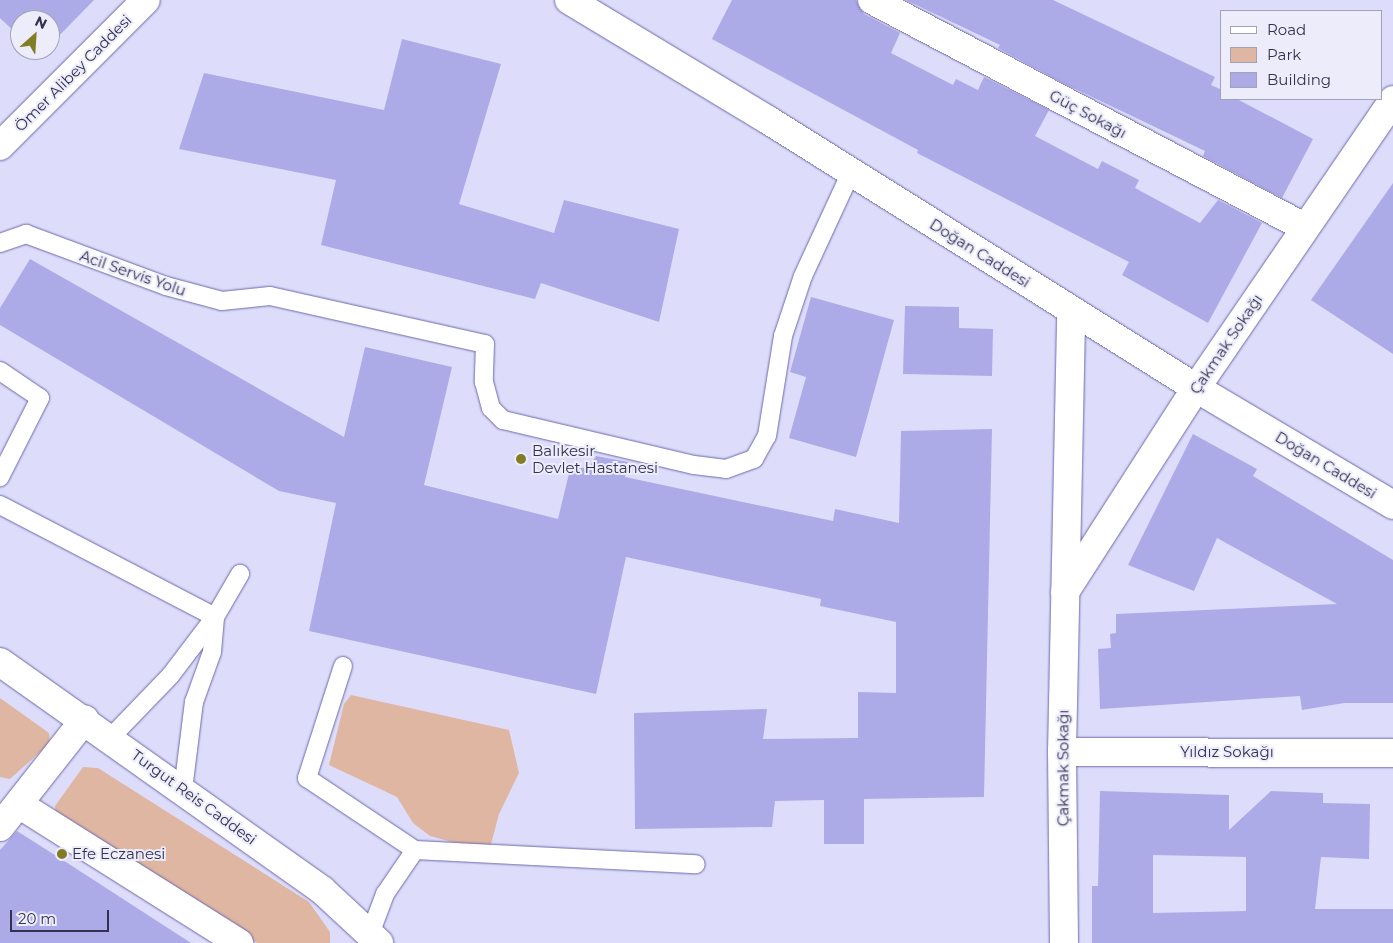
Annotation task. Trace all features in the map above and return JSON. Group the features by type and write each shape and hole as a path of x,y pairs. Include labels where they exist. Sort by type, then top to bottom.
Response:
{"street":[{"name":"Ömer Alibey Caddesi","path":"0,146 146,0"},
{"name":"Doğan Caddesi","path":"569,0 851,172 1196,388 1393,505"},
{"name":"Güç Sokağı","path":"872,0 1304,227"},
{"name":"Çakmak Sokağı","path":"1065,592 1196,388 1304,227 1393,100"},
{"name":"Çakmak Sokağı","path":"1064,943 1062,752 1071,310"},
{"name":"Turgut Reis Caddesi","path":"0,662 85,719 322,890 372,940"},
{"path":"85,719 6,818 239,943"},
{"name":"Yıldız Sokağı","path":"1062,752 1393,753"}],"lane":[{"name":"Acil Servis Yolu","path":"0,243 26,234 166,286 222,301 270,296 485,344 484,382 492,408 502,420 694,465 726,469 754,459 767,436 782,336 802,276 851,172"},
{"path":"0,370 40,398 0,477"},
{"path":"0,506 215,617"},
{"path":"110,737 170,676 215,617 240,574"},
{"path":"183,790 194,702 212,652 215,617"},
{"path":"343,666 307,778 416,850 696,864"},
{"path":"372,940 385,894 416,850"}],"green space":[{"path":"351,695 509,730 519,773 499,814 489,852 430,836 413,823 397,797 329,765 344,704"},
{"path":"0,698 49,733 50,743 10,779 0,777"},
{"path":"83,767 98,768 309,902 330,932 330,943 257,943 56,817 55,806"}],"building":[{"path":"0,0 94,0 60,35 60,10 10,10 10,28 0,18"},
{"path":"732,0 856,0 864,14 900,33 891,53 953,85 956,79 978,90 984,77 1049,110 1035,136 1098,169 1102,161 1139,180 1135,188 1200,223 1218,200 1262,223 1208,323 1122,275 1129,262 917,153 918,150 712,39"},
{"path":"906,0 1053,0 1215,77 1211,85 1220,89 1220,100 1239,100 1313,139 1282,198 1203,156 1205,151 1063,83 998,48 1000,45"},
{"path":"402,39 501,64 459,204 554,233 564,200 679,229 659,322 541,283 535,299 321,245 336,180 179,149 204,73 384,110"},
{"path":"1393,183 1393,354 1311,300"},
{"path":"30,259 344,437 365,347 452,367 424,485 558,519 571,465 588,469 596,456 628,462 625,477 833,521 835,509 899,523 901,431 992,429 984,797 864,799 864,844 824,844 824,800 775,801 772,827 635,829 634,713 767,709 763,739 858,738 858,692 896,693 896,622 820,606 821,599 626,557 596,694 309,631 336,503 279,491 0,325 0,308"},
{"path":"811,297 894,320 856,457 789,438 806,377 790,372"},
{"path":"905,306 959,307 959,328 993,329 992,376 903,374"},
{"path":"1193,434 1257,469 1253,476 1393,560 1393,703 1344,703 1302,710 1300,696 1100,709 1098,649 1111,648 1110,634 1116,633 1116,614 1337,604 1217,538 1194,591 1128,565"},
{"path":"1100,791 1229,795 1229,830 1271,791 1323,793 1323,803 1370,804 1369,859 1321,857 1315,909 1393,909 1393,943 1092,943 1092,886 1098,886","holes":["1153,855 1246,857 1246,911 1153,913"]},
{"path":"17,831 191,943 0,943 0,850"}],"place":[{"name":"Balıkesir Devlet Hastanesi","path":"521,459"},
{"name":"Efe Eczanesi","path":"62,854"}]}
